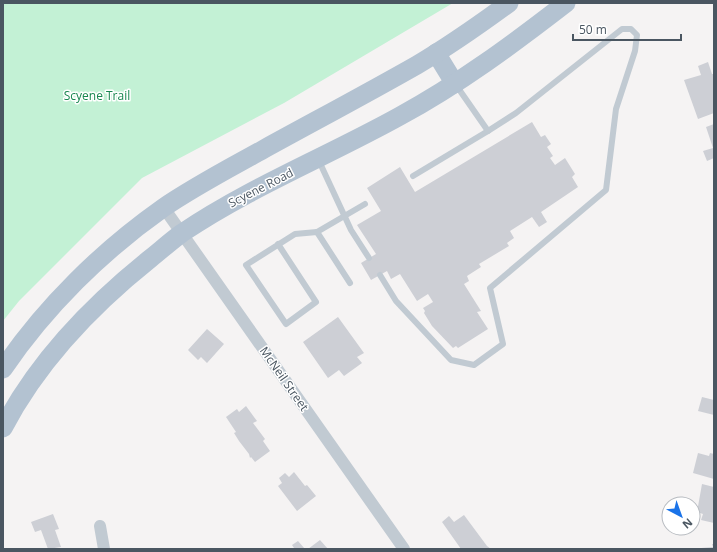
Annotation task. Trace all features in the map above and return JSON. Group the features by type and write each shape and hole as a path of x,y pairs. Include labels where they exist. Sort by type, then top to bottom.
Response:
{"main road":[{"path":"3,369 51,307 86,272 126,236 164,208 215,176 436,53 467,34 509,3"},
{"name":"Scyene Road","path":"3,428 36,376 59,346 91,310 128,276 181,234 226,206 401,116 455,84 516,41 566,3"},
{"path":"436,53 455,84"}],"street":[{"name":"McNeil Street","path":"164,208 404,549"},
{"path":"100,526 104,549"}],"lane":[{"path":"380,275 396,301 451,360 474,365 503,344 490,288 606,190 616,109 635,50 637,35 631,29 622,29 516,114 413,176"},
{"path":"455,84 488,131"},
{"path":"318,159 351,230 369,258"},
{"path":"278,244 316,302 286,324 246,265 278,244 295,234 317,232 365,204"},
{"path":"317,232 350,283"}],"green space":[{"name":"Scyene Trail","path":"3,3 453,3 284,103 142,178 19,301 3,321"}],"building":[{"path":"708,62 712,74 714,74 714,113 698,119 684,80 701,75 698,66"},
{"path":"532,122 541,137 545,135 551,144 547,147 553,156 550,158 555,165 565,158 575,174 572,177 578,187 541,212 547,222 539,227 532,217 510,231 514,238 507,243 509,246 479,264 481,267 467,276 469,281 464,284 481,311 477,312 488,329 458,348 456,346 453,348 432,326 424,313 425,311 423,308 433,302 428,294 417,301 400,274 391,279 387,271 371,280 361,263 376,254 357,225 381,211 367,188 400,167 415,192"},
{"path":"714,124 714,158 707,161 703,151 713,148 706,127"},
{"path":"338,317 364,353 357,357 362,363 344,376 339,370 328,378 303,342"},
{"path":"207,329 224,344 207,363 201,357 198,360 188,350"},
{"path":"702,397 714,400 714,415 698,411"},
{"path":"246,406 257,421 253,423 265,439 263,441 270,451 255,462 251,457 250,458 249,454 239,441 234,433 236,432 226,417 237,409 239,412"},
{"path":"698,453 709,456 710,453 714,454 714,479 693,473"},
{"path":"294,472 305,486 307,485 316,496 297,511 278,486 282,483 279,478 285,473 289,477"},
{"path":"702,484 714,487 714,523 701,520 703,514 701,513 700,496"},
{"path":"53,514 59,529 55,530 61,547 48,549 41,530 35,532 31,522"},
{"path":"464,515 487,546 491,549 461,549 442,522 449,516 454,522"},
{"path":"320,540 328,549 308,549"},
{"path":"298,541 305,549 293,549 294,548 292,545"},
{"path":"712,544 714,544 714,549 689,549 713,547"}]}
